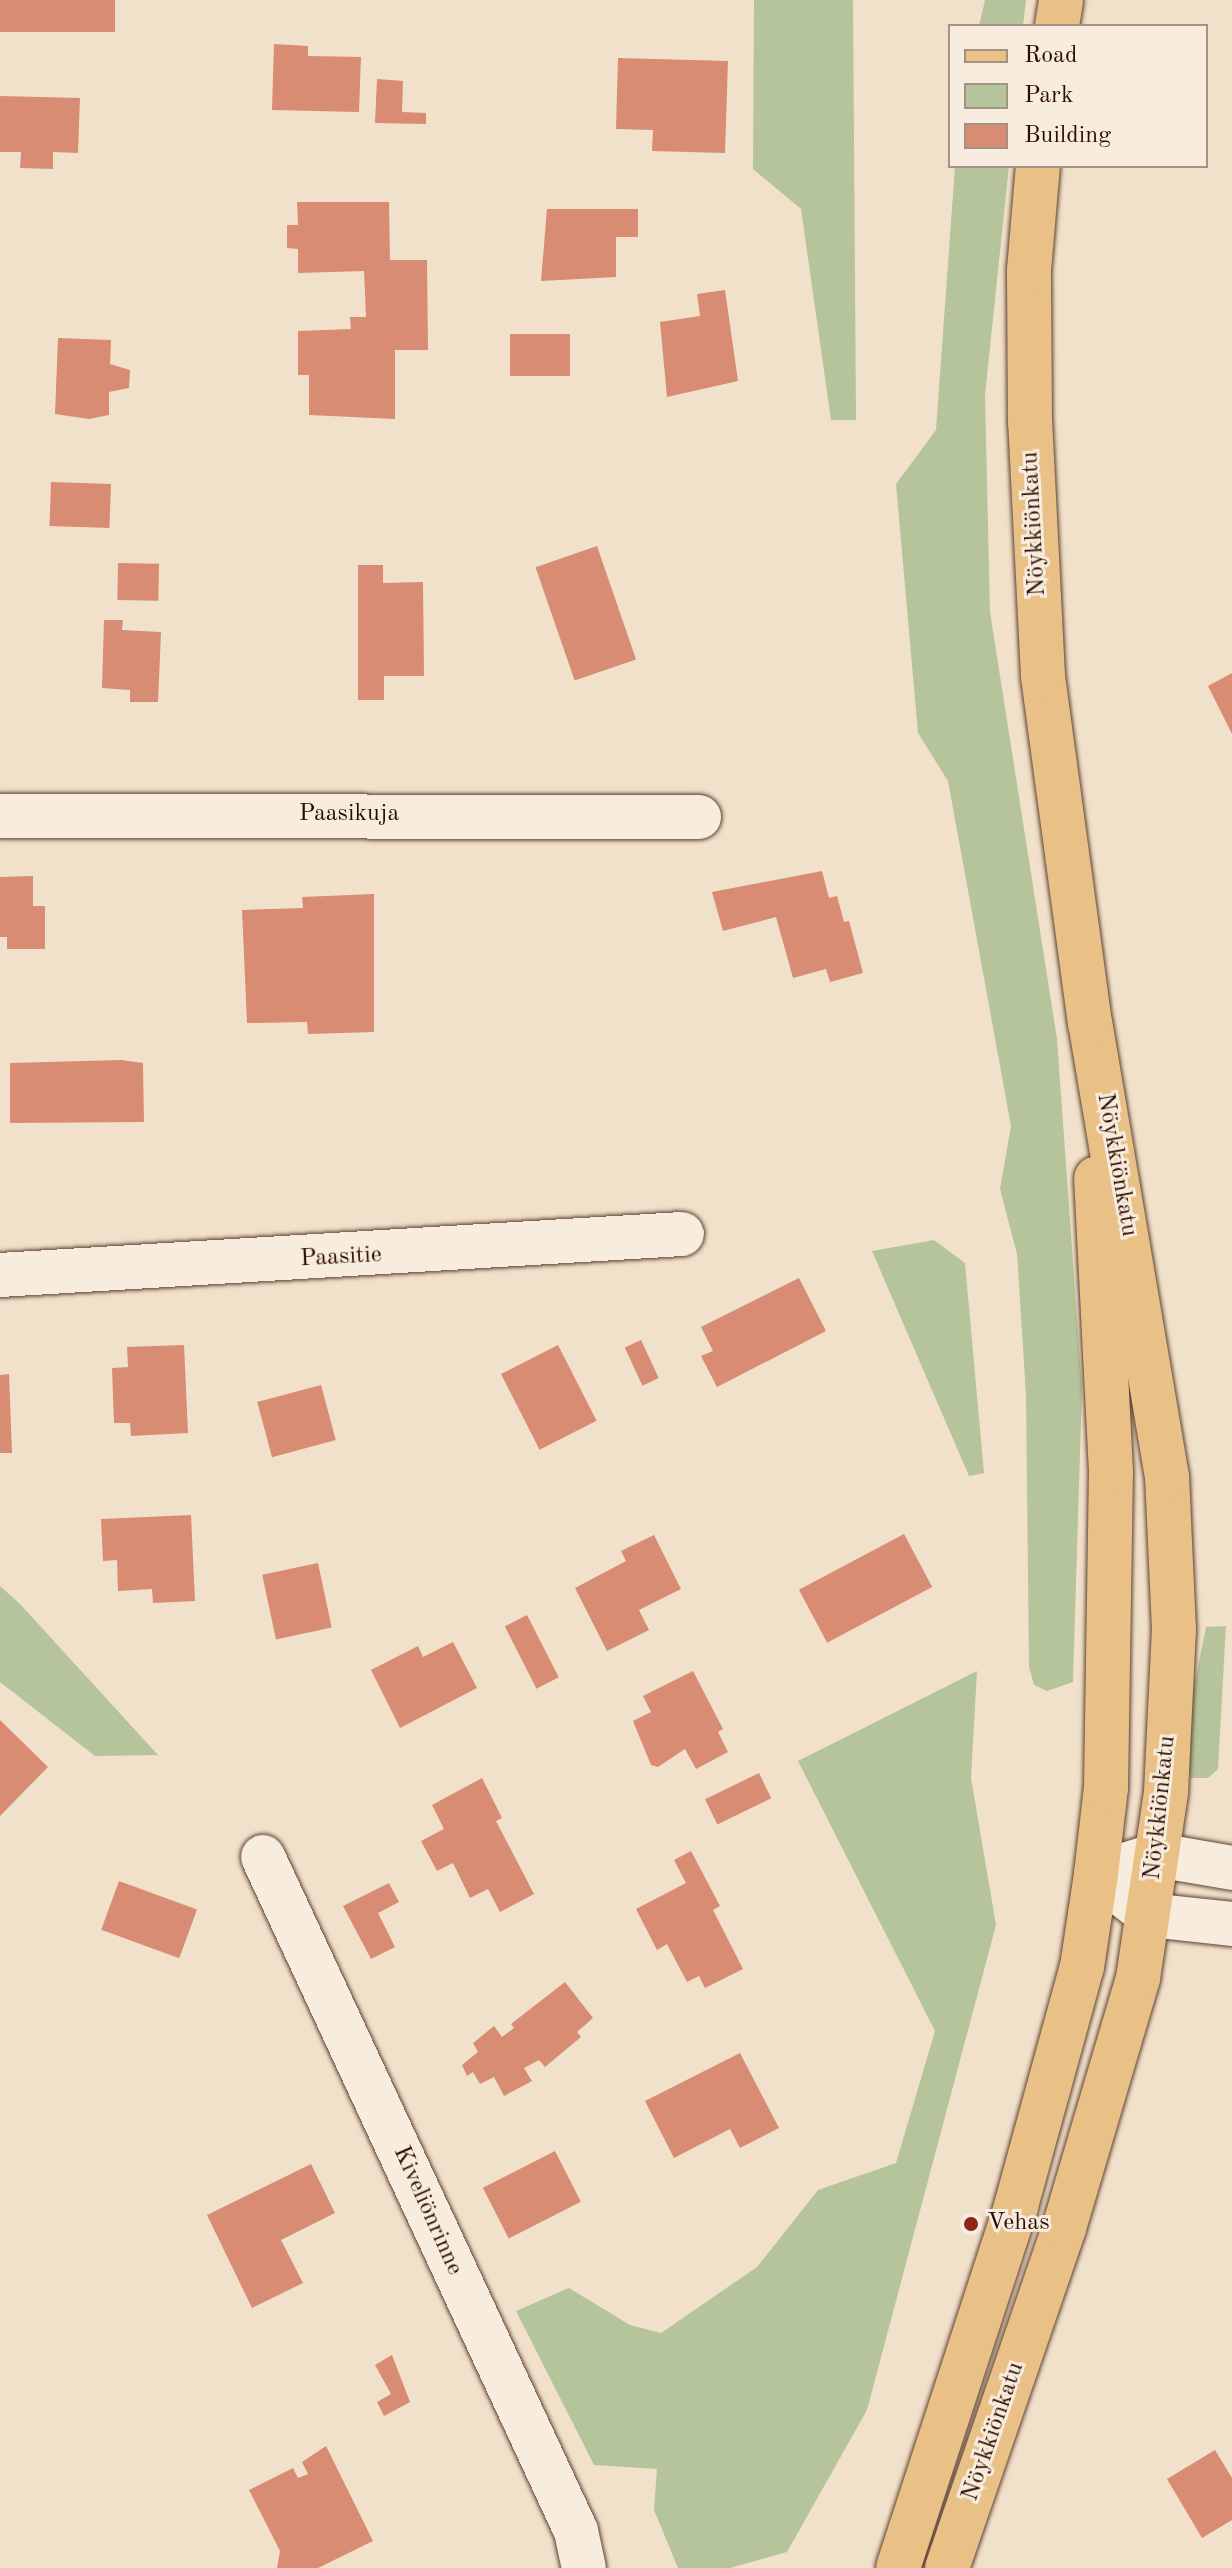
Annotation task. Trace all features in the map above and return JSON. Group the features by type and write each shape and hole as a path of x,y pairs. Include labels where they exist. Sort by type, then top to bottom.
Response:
{"main road":[{"path":"1057,24 1061,0"},
{"name":"Nöykkiönkatu","path":"947,2568 1064,2228 1138,1978 1166,1792 1174,1630 1167,1477 1090,1024 1043,676 1030,407 1029,270 1038,168"},
{"name":"Nöykkiönkatu","path":"898,2568 1016,2206 1082,1967 1096,1874 1106,1788 1111,1472 1090,1024"}],"street":[{"name":"Paasikuja","path":"0,816 699,817"},
{"name":"Paasitie","path":"0,1275 682,1234"},
{"path":"1096,1874 1157,1855 1232,1868"},
{"name":"Kiveliönrinne","path":"263,1857 576,2531 584,2568"},
{"path":"1096,1874 1149,1915 1232,1924"}],"green space":[{"path":"754,0 853,0 856,420 831,420 801,209 753,169"},
{"path":"985,0 1026,0 1023,24 979,24"},
{"path":"955,168 1009,168 985,395 990,612 1057,1039 1082,1388 1073,1682 1047,1691 1034,1685 1029,1667 1026,1394 1017,1254 1000,1189 1011,1126 948,781 918,733 896,484 936,430"},
{"path":"934,1240 965,1263 984,1473 969,1476 872,1251"},
{"path":"0,1586 158,1755 95,1756 0,1682"},
{"path":"1226,1626 1218,1769 1208,1778 1191,1778 1185,1755 1187,1721 1206,1627"},
{"path":"977,1671 971,1778 996,1925 867,2410 787,2552 730,2568 678,2568 654,2510 657,2469 594,2465 516,2311 569,2288 630,2325 661,2333 757,2267 818,2190 896,2163 935,2031 798,1761"}],"building":[{"path":"0,0 115,0 115,32 0,32"},
{"path":"274,44 308,46 308,56 361,57 359,112 272,110"},
{"path":"618,58 728,61 725,153 652,151 653,130 616,129"},
{"path":"377,79 403,81 402,112 426,113 426,124 375,123"},
{"path":"0,96 80,98 78,153 53,152 53,169 20,168 21,152 0,152"},
{"path":"297,202 389,202 390,260 427,260 428,350 395,350 395,419 309,415 309,375 298,375 298,331 351,329 350,317 366,317 364,271 298,273 298,249 287,248 287,225 298,225"},
{"path":"547,209 638,209 638,237 616,237 616,277 541,281"},
{"path":"725,290 738,381 667,397 660,322 700,316 697,294"},
{"path":"510,334 570,334 570,376 510,376"},
{"path":"58,338 111,340 110,364 130,370 129,388 109,392 109,415 89,419 55,414"},
{"path":"51,482 111,484 109,528 49,526"},
{"path":"597,546 636,659 575,681 536,567"},
{"path":"118,563 159,564 158,601 117,600"},
{"path":"358,565 383,565 383,583 423,582 424,676 384,676 384,700 358,700"},
{"path":"104,620 123,620 122,630 161,632 158,702 130,702 130,690 102,688"},
{"path":"1232,673 1232,734 1208,686"},
{"path":"822,871 829,898 837,896 844,922 849,921 863,973 830,982 826,969 793,978 776,917 723,931 712,892"},
{"path":"33,876 33,906 45,906 45,949 7,949 7,937 0,937 0,877"},
{"path":"374,894 374,1032 308,1034 307,1022 247,1023 242,910 303,908 302,897"},
{"path":"121,1060 143,1063 144,1122 10,1123 10,1063"},
{"path":"799,1278 826,1331 717,1387 701,1356 713,1351 701,1327"},
{"path":"641,1340 659,1378 642,1386 625,1348"},
{"path":"184,1345 188,1433 131,1436 130,1423 114,1423 112,1368 128,1367 127,1347"},
{"path":"558,1345 597,1421 540,1450 501,1374"},
{"path":"9,1374 12,1453 0,1453 0,1375"},
{"path":"321,1385 336,1440 272,1457 257,1402"},
{"path":"191,1515 195,1601 153,1603 152,1589 118,1591 117,1560 103,1561 101,1519"},
{"path":"904,1534 932,1587 827,1643 799,1590"},
{"path":"654,1535 681,1589 639,1610 649,1630 607,1651 575,1588 626,1561 621,1551"},
{"path":"318,1563 332,1628 276,1639 262,1575"},
{"path":"527,1615 559,1677 537,1689 505,1626"},
{"path":"453,1642 477,1688 400,1728 371,1670 418,1646 423,1657"},
{"path":"693,1671 723,1729 718,1732 728,1752 696,1769 685,1749 658,1767 651,1765 633,1721 651,1712 643,1696"},
{"path":"0,1720 48,1767 0,1816"},
{"path":"759,1773 771,1798 717,1824 705,1799"},
{"path":"482,1778 502,1818 496,1821 534,1894 500,1912 488,1889 470,1898 453,1863 437,1871 421,1841 444,1829 432,1805"},
{"path":"691,1851 720,1906 713,1910 743,1969 705,1988 699,1976 687,1982 667,1944 657,1950 636,1909 686,1883 674,1860"},
{"path":"119,1881 197,1909 179,1958 101,1930"},
{"path":"389,1883 399,1902 378,1913 395,1947 371,1959 343,1906"},
{"path":"565,1982 593,2018 577,2032 581,2037 545,2067 539,2060 524,2068 532,2081 504,2096 494,2077 480,2084 473,2072 467,2076 462,2065 478,2052 473,2043 494,2026 502,2037 514,2028 511,2024"},
{"path":"740,2053 779,2128 740,2148 730,2129 674,2158 645,2101"},
{"path":"555,2151 581,2202 509,2239 483,2188"},
{"path":"311,2164 335,2213 281,2240 303,2283 252,2308 207,2215"},
{"path":"392,2355 410,2402 384,2416 377,2402 391,2394 375,2365"},
{"path":"326,2446 373,2541 318,2568 277,2568 280,2551 249,2490 293,2468 298,2478 308,2474 302,2462"},
{"path":"1215,2450 1232,2478 1232,2520 1202,2538 1167,2479"}],"place":[{"name":"Vehas","path":"971,2224"}]}
